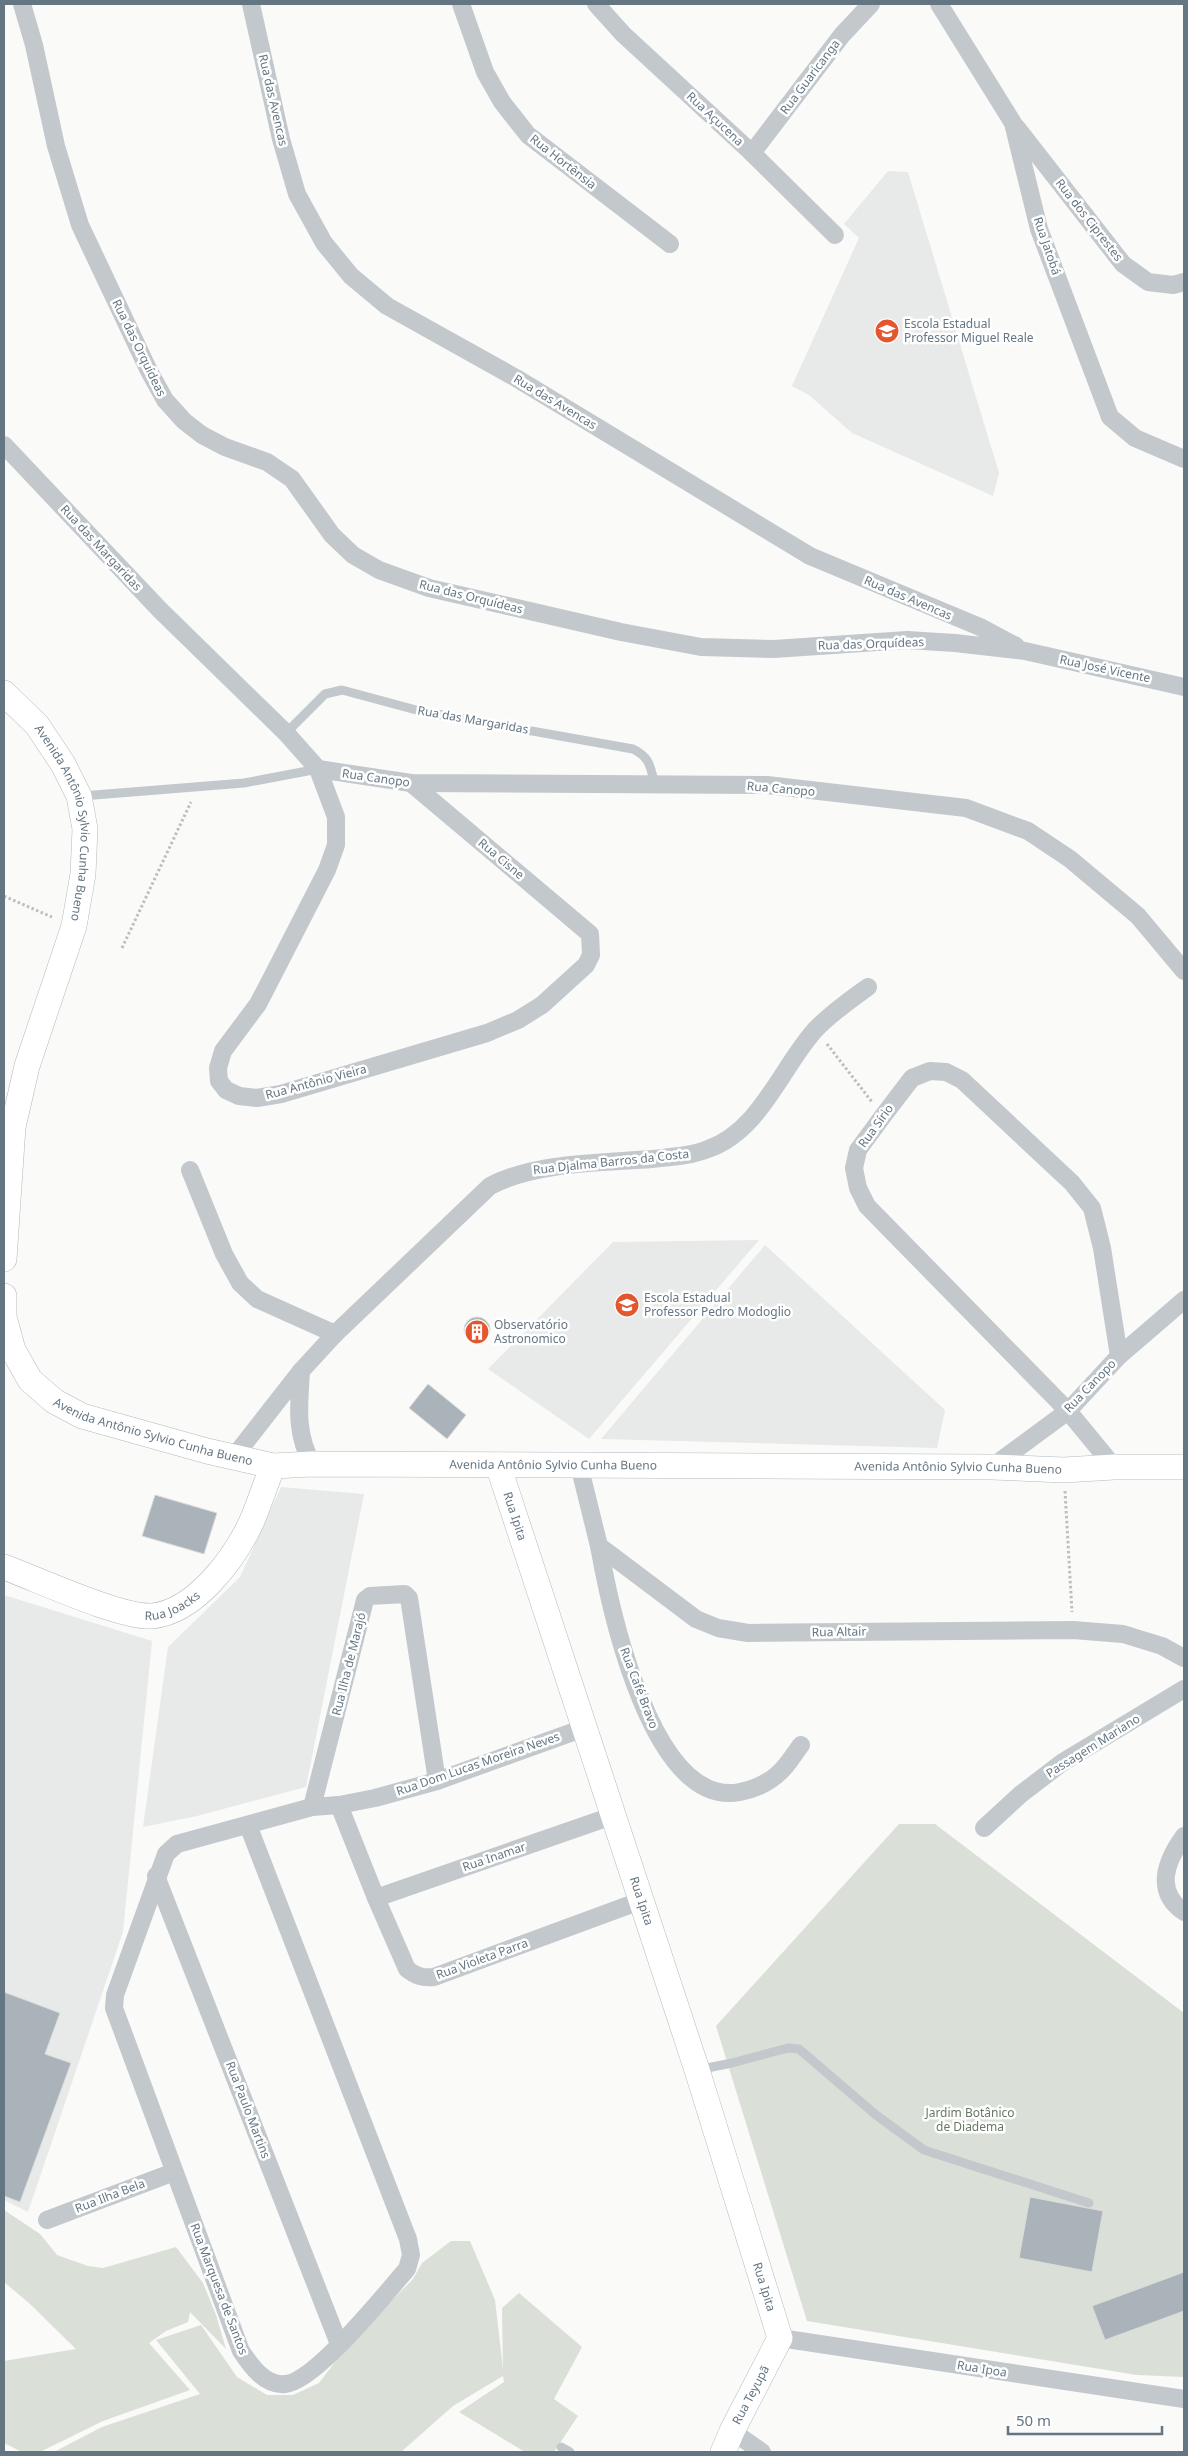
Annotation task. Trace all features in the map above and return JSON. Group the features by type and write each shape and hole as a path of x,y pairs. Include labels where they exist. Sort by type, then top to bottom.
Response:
{"main road":[{"name":"Avenida Antônio Sylvio Cunha Bueno","path":"4,693 37,725 63,764 79,796 85,829 83,874 74,926 27,1066 13,1127 4,1259"},
{"name":"Avenida Antônio Sylvio Cunha Bueno","path":"4,1296 4,1318 12,1350 30,1380 54,1401 82,1416 233,1458 273,1466 312,1464 992,1467 1064,1470 1114,1466 1184,1467"},
{"name":"Rua Ipita","path":"498,1465 640,1902 697,2070 780,2338"},
{"name":"Rua Joacks","path":"4,1567 123,1612 151,1616 170,1612 192,1600 228,1561 250,1524 273,1466"},
{"name":"Rua Teyupã","path":"727,2442 780,2338"}],"street":[{"name":"Rua das Orquídeas","path":"22,4 34,44 56,146 80,225 148,371 165,400 184,421 202,434 225,447 267,462 292,479 332,536 353,555 379,570 429,588 621,632 701,647 774,649 907,640 1025,651"},
{"name":"Rua das Avencas","path":"251,4 281,139 297,194 324,243 351,276 387,306 516,378 810,556 980,627 1025,651"},
{"name":"Rua Hortênsia","path":"461,4 485,72 502,102 528,135 670,244"},
{"name":"Rua Açucena","path":"596,4 623,34 752,153 835,235"},
{"name":"Rua Guaricanga","path":"752,153 842,34 871,4"},
{"name":"Rua Jatobá","path":"939,4 1013,123 1039,230 1110,417 1136,438 1184,459"},
{"name":"Rua dos Ciprestes","path":"1013,123 1123,264 1148,282 1173,285 1184,282"},
{"name":"Rua das Margaridas","path":"4,445 160,610 286,733 318,769"},
{"name":"Rua José Vicente","path":"1025,651 1184,686"},
{"name":"Rua Canopo","path":"318,769 411,783 655,786 767,785 966,808 1028,830 1070,859 1138,916 1184,971"},
{"name":"Rua Antônio Vieira","path":"318,769 336,817 336,845 327,870 258,1004 223,1051 218,1068 219,1081 226,1090 239,1096 257,1098 281,1094 487,1033 518,1020 542,1005 586,965 590,955 590,934"},
{"name":"Rua Cisne","path":"411,783 590,934"},
{"name":"Rua Djalma Barros da Costa","path":"233,1458 301,1371 336,1334 490,1186 508,1176 533,1170 682,1156 709,1149 735,1135 755,1114 815,1030 837,1009 868,987"},
{"name":"Rua Sírio","path":"1114,1466 1068,1411 867,1206 858,1188 854,1168 858,1150 912,1078 930,1071 946,1072 962,1080 1072,1183 1092,1208 1102,1248 1119,1356"},
{"path":"190,1170 224,1254 240,1283 257,1299 336,1334"},
{"name":"Rua Canopo","path":"992,1467 1068,1411 1119,1356 1184,1300"},
{"path":"301,1371 298,1424 303,1447 312,1464"},
{"path":"579,1465 599,1546"},
{"name":"Rua Altair","path":"599,1546 696,1619 718,1628 748,1633 1073,1630 1123,1634 1162,1646 1184,1658"},
{"name":"Rua Café Bravo","path":"599,1546 607,1592 620,1637 652,1726 670,1757 692,1780 712,1791 730,1794 749,1791 766,1783 781,1772 801,1745"},
{"name":"Rua Ilha de Marajó","path":"312,1807 366,1600 370,1596 405,1594 409,1598 437,1781"},
{"name":"Passagem Mariano","path":"984,1828 1021,1794 1063,1762 1184,1689"},
{"name":"Rua Dom Lucas Moreira Neves","path":"156,1876 166,1854 177,1844 312,1807 339,1805 375,1798 437,1781 584,1728"},
{"name":"Rua Violeta Parra","path":"339,1805 407,1969 415,1975 424,1978 640,1902"},
{"name":"Rua Inamar","path":"376,1898 612,1816"},
{"name":"Rua Marquesa de Santos","path":"156,1876 115,1995 114,2008 241,2351 254,2370 268,2381 284,2385 298,2382 309,2375 339,2344 407,2269 411,2255 408,2239 248,1825"},
{"path":"1184,1836 1173,1853 1166,1879 1167,1892 1173,1904 1184,1912"},
{"name":"Rua Paulo Martins","path":"156,1876 339,2344"},
{"name":"Rua Ilha Bela","path":"47,2220 174,2172"},
{"name":"Rua Ipoa","path":"780,2338 1184,2400"},
{"path":"727,2442 762,2452"}],"lane":[{"name":"Rua das Margaridas","path":"286,733 325,694 342,690 420,711 633,749 643,754 649,762 655,786"},
{"path":"79,796 244,783 318,769"},
{"path":"697,2070 788,2048 799,2049 876,2115 924,2150 1089,2203"},
{"path":"561,2447 570,2452"}],"path":[{"path":"122,948 197,788"},
{"path":"4,896 74,926"},
{"path":"815,1030 883,1116"},
{"path":"1064,1470 1073,1630"}],"shaded area":[{"name":"Escola Estadual Professor Miguel Reale","path":"888,171 908,172 999,473 993,496 852,433 809,395 792,386 859,238 844,224"},
{"name":"Escola Estadual Professor Pedro Modoglio","path":"759,1240 589,1439 488,1369 613,1242"},
{"path":"765,1245 945,1410 937,1448 601,1439"},
{"path":"281,1487 364,1494 306,1787 197,1816 143,1827 168,1647 240,1577"},
{"path":"4,1595 152,1641 123,1932 28,2212 4,2200"}],"green space":[{"name":"Jardim Botânico de Diadema","path":"899,1824 935,1824 1184,2013 1184,2377 1137,2375 807,2321 716,2026"},
{"path":"4,2210 40,2234 57,2255 88,2266 103,2268 176,2247 203,2283 216,2315 226,2349 190,2312 188,2322 166,2331 149,2343 190,2390 103,2421 40,2452 22,2452 4,2443 4,2361 76,2349 29,2303 4,2282"},
{"path":"451,2241 470,2241 495,2300 503,2369 502,2308 519,2293 582,2347 554,2399 578,2416 554,2452 525,2452 459,2412 504,2382 503,2376 453,2406 401,2452 54,2452 102,2427 200,2394 156,2340 201,2325 237,2377 267,2395 293,2395 319,2383 347,2346 413,2279 422,2263"}],"building":[{"name":"Observatório Astronomico","path":"477,1317 486,1321 490,1330 486,1339 477,1343 468,1339 464,1330 468,1321"},
{"path":"428,1384 466,1415 447,1439 409,1408"},
{"path":"155,1495 217,1513 204,1554 142,1536"},
{"path":"4,1992 60,2013 45,2054 71,2063 20,2202 4,2196"},
{"path":"1030,2197 1103,2211 1092,2272 1019,2258"},
{"path":"1184,2272 1184,2311 1105,2340 1092,2306"}],"place":[{"name":"Escola Estadual Professor Miguel Reale","path":"887,331"},
{"name":"Escola Estadual Professor Pedro Modoglio","path":"627,1305"},
{"name":"Observatório Astronomico","path":"477,1332"}]}
